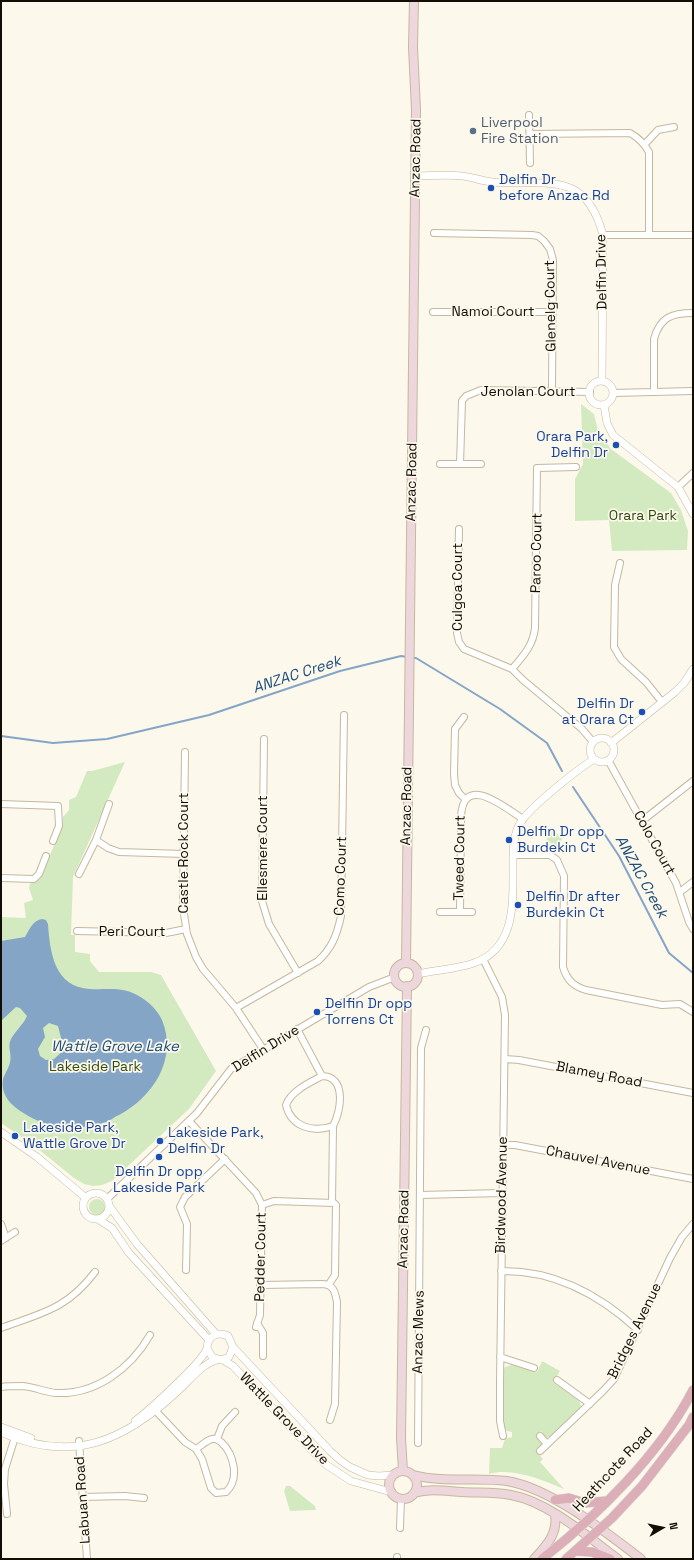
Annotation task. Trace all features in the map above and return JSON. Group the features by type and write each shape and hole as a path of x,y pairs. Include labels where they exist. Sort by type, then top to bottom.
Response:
{"main road":[{"name":"Anzac Road","path":"406,963 416,110 413,47 414,1"},
{"path":"406,963 414,966 418,974 415,982 407,986 398,983 394,977 397,967 406,963"},
{"name":"Anzac Road","path":"403,1471 401,1438 407,986"},
{"name":"Heathcote Road","path":"542,1559 587,1520 649,1456 671,1427 693,1390"},
{"name":"Heathcote Road","path":"566,1559 591,1538 655,1471 693,1417"},
{"path":"618,1559 578,1528 529,1500 512,1495 437,1489 414,1493 408,1498 401,1498 391,1492 389,1483 392,1476 403,1471 430,1479 505,1481 521,1484 555,1500 587,1520 641,1559"},
{"path":"413,1475 417,1484 414,1493"},
{"path":"555,1500 569,1498 585,1503 606,1501"},
{"path":"534,1559 553,1536 556,1528 555,1515"},
{"path":"575,1551 592,1552 610,1559"}],"street":[{"path":"530,115 530,163"},
{"path":"645,144 658,130 674,127"},
{"path":"530,134 630,133 637,137 645,144 649,152 649,235"},
{"name":"Delfin Drive","path":"415,176 460,176 492,182 560,184 573,190 587,200 596,213 603,235 602,382"},
{"name":"Glenelg Court","path":"434,233 538,236 550,249 552,260 552,390"},
{"path":"603,235 693,235"},
{"name":"Namoi Court","path":"434,312 552,312"},
{"path":"654,391 654,339 658,327 672,315 693,313"},
{"path":"602,382 609,384 613,393 611,400 604,405 594,402 590,392 592,386 602,382"},
{"name":"Jenolan Court","path":"460,464 460,411 462,401 466,396 481,390 552,390 590,392"},
{"path":"613,393 693,391"},
{"path":"604,405 605,417 613,435 678,487 693,514"},
{"path":"440,464 481,464"},
{"name":"Paroo Court","path":"512,669 529,649 535,634 537,468 576,467"},
{"path":"678,487 693,473"},
{"name":"Culgoa Court","path":"458,529 457,633 459,642 464,649 512,669 582,729 593,742"},
{"path":"620,563 615,585 614,647 621,659 646,682 662,702"},
{"path":"611,743 684,683 693,669"},
{"name":"Como Court","path":"236,1008 318,961 328,952 334,942 341,916 344,715"},
{"path":"464,717 455,729 454,774 455,785 459,793 465,799"},
{"path":"602,738 611,743 613,752 608,760 600,762 594,759 590,749 593,742 602,738"},
{"name":"Ellesmere Court","path":"264,739 262,901 269,924 298,972"},
{"name":"Castle Rock Court","path":"185,752 183,907 186,929 196,957 221,991 236,1008 263,1049"},
{"path":"418,974 468,964 483,959 501,943 510,924 512,913 513,855 515,837 523,819 533,807 594,759"},
{"name":"Colo Court","path":"608,760 680,892 689,922 693,929"},
{"path":"642,821 693,781"},
{"name":"Tweed Court","path":"460,912 461,807 465,799 473,795 489,797 523,819"},
{"path":"1,804 58,806 59,826 53,840"},
{"path":"79,874 96,840 109,804"},
{"path":"96,840 119,852 184,854"},
{"path":"513,855 550,855 561,867 564,876 563,967 566,976 571,982 578,988 586,990 662,1005 680,1004 693,1012"},
{"path":"1,878 34,879 39,874 46,856"},
{"path":"680,892 693,882"},
{"name":"Tweed Court","path":"440,912 472,912"},
{"name":"Peri Court","path":"78,931 166,933 186,929"},
{"name":"Birdwood Avenue","path":"483,959 502,996 504,1005 500,1357 500,1422 503,1436"},
{"name":"Delfin Drive","path":"107,1199 189,1121 231,1069 369,987 394,977"},
{"path":"297,1029 322,1076"},
{"name":"Anzac Mews","path":"418,1443 421,1048 426,1030"},
{"name":"Blamey Road","path":"504,1059 519,1060 693,1093"},
{"path":"322,1076 332,1078 338,1084 338,1117 332,1126 324,1129 304,1128 291,1116 287,1108 289,1098 294,1093 322,1076"},
{"name":"Pedder Court","path":"189,1121 256,1193 262,1205 260,1315 257,1325 263,1333 263,1356"},
{"path":"332,1126 334,1159 332,1203"},
{"path":"1,1132 37,1157 86,1198"},
{"name":"Chauvel Avenue","path":"503,1145 514,1145 693,1179"},
{"path":"186,1270 187,1224 180,1206 185,1196 225,1159"},
{"path":"1,1432 43,1445 79,1444 116,1436 154,1409 205,1366 231,1354 233,1347 228,1336 216,1334 137,1244 110,1206 107,1199 97,1193 86,1198 83,1205 85,1214 91,1219 99,1220 112,1228 129,1253 209,1340"},
{"path":"420,1194 502,1193"},
{"path":"262,1205 274,1201 332,1203 336,1205 335,1275 329,1284"},
{"path":"99,1220 107,1215 110,1206"},
{"path":"1,1224 4,1240 15,1232"},
{"name":"Bridges Avenue","path":"540,1451 614,1379 675,1248 693,1224"},
{"path":"501,1271 530,1273 570,1285 603,1301 638,1330"},
{"path":"1,1328 50,1310 68,1301 81,1289 94,1272"},
{"path":"260,1285 329,1284"},
{"path":"329,1284 335,1293 337,1302 335,1404 330,1420"},
{"path":"154,1409 206,1353 209,1340 216,1334"},
{"path":"1,1387 23,1386 53,1393 66,1393 90,1388 119,1371 144,1346 150,1335"},
{"name":"Wattle Grove Drive","path":"233,1347 326,1447 340,1460 350,1467 368,1475 392,1476"},
{"path":"207,1348 212,1358 220,1360"},
{"path":"500,1357 534,1368"},
{"name":"Wattle Grove Drive","path":"220,1360 233,1366 325,1464 351,1481 391,1492"},
{"path":"557,1380 590,1404"},
{"path":"154,1409 185,1442 196,1449 205,1468 211,1488 216,1493 226,1492 232,1485 234,1464 232,1457 224,1445 217,1439"},
{"path":"217,1439 222,1426 235,1412"},
{"path":"1,1427 15,1436"},
{"path":"7,1514 5,1477 8,1458 15,1436"},
{"path":"540,1436 547,1444"},
{"path":"196,1449 213,1439 217,1439"},
{"name":"Labuan Road","path":"79,1444 87,1559"},
{"path":"82,1497 125,1496 144,1498"},
{"path":"400,1528 401,1498"}],"green space":[{"name":"Orara Park","path":"581,404 594,414 598,431 611,449 671,493 681,510 688,531 687,550 612,551 609,520 575,521 575,479 583,464"},
{"name":"Lakeside Park","path":"125,762 73,877 71,935 75,935 75,952 90,954 90,961 99,972 151,972 161,975 216,1071 189,1109 112,1181 102,1185 93,1186 84,1184 74,1178 37,1148 1,1123 1,917 26,918 24,903 33,900 29,888 30,884 44,869 62,827 63,817 69,810 69,800 76,797 87,771"},
{"path":"550,831 563,836 559,847 546,841"},
{"path":"97,1199 103,1201 105,1207 103,1213 97,1215 91,1213 89,1207 91,1201"},
{"path":"542,1361 560,1371 553,1382 579,1401 581,1406 579,1411 552,1437 545,1437 541,1431 537,1435 542,1442 537,1452 543,1459 540,1462 564,1489 537,1478 517,1473 498,1472 489,1474 490,1448 502,1448 505,1439 512,1437 512,1432 507,1431 503,1426 503,1372 505,1367 514,1364 537,1372"},
{"path":"286,1486 290,1486 315,1506 316,1510 290,1511 284,1491"}],"water":[{"name":"Wattle Grove Lake","path":"39,920 46,920 48,924 50,946 56,966 61,975 69,982 78,987 90,989 117,989 135,994 148,1002 156,1010 162,1020 166,1035 167,1049 159,1075 152,1087 131,1107 108,1121 97,1125 68,1128 41,1122 20,1111 10,1103 4,1092 3,1079 9,1066 10,1042 27,1016 20,1008 16,1007 1,1021 1,941 25,937 32,926","holes":["49,1023 58,1026 64,1050 54,1059 46,1060 40,1056 38,1049 45,1037 43,1028"]}],"waterway":[{"name":"ANZAC Creek","path":"1,736 53,743 107,739 209,715 340,671 401,656 407,657"},
{"name":"ANZAC Creek","path":"411,658 416,658 500,709 547,743 562,771"},
{"name":"ANZAC Creek","path":"573,787 619,856 669,953 693,973"}],"place":[{"name":"Liverpool Fire Station","path":"473,131"},
{"name":"Delfin Dr before Anzac Rd","path":"491,188"},
{"name":"Orara Park, Delfin Dr","path":"616,445"},
{"name":"Delfin Dr at Orara Ct","path":"642,712"},
{"name":"Delfin Dr opp Burdekin Ct","path":"509,840"},
{"name":"Delfin Dr after Burdekin Ct","path":"518,905"},
{"name":"Delfin Dr opp Torrens Ct","path":"317,1012"},
{"name":"Lakeside Park, Wattle Grove Dr","path":"15,1136"},
{"name":"Lakeside Park, Delfin Dr","path":"160,1141"},
{"name":"Delfin Dr opp Lakeside Park","path":"159,1157"}]}
